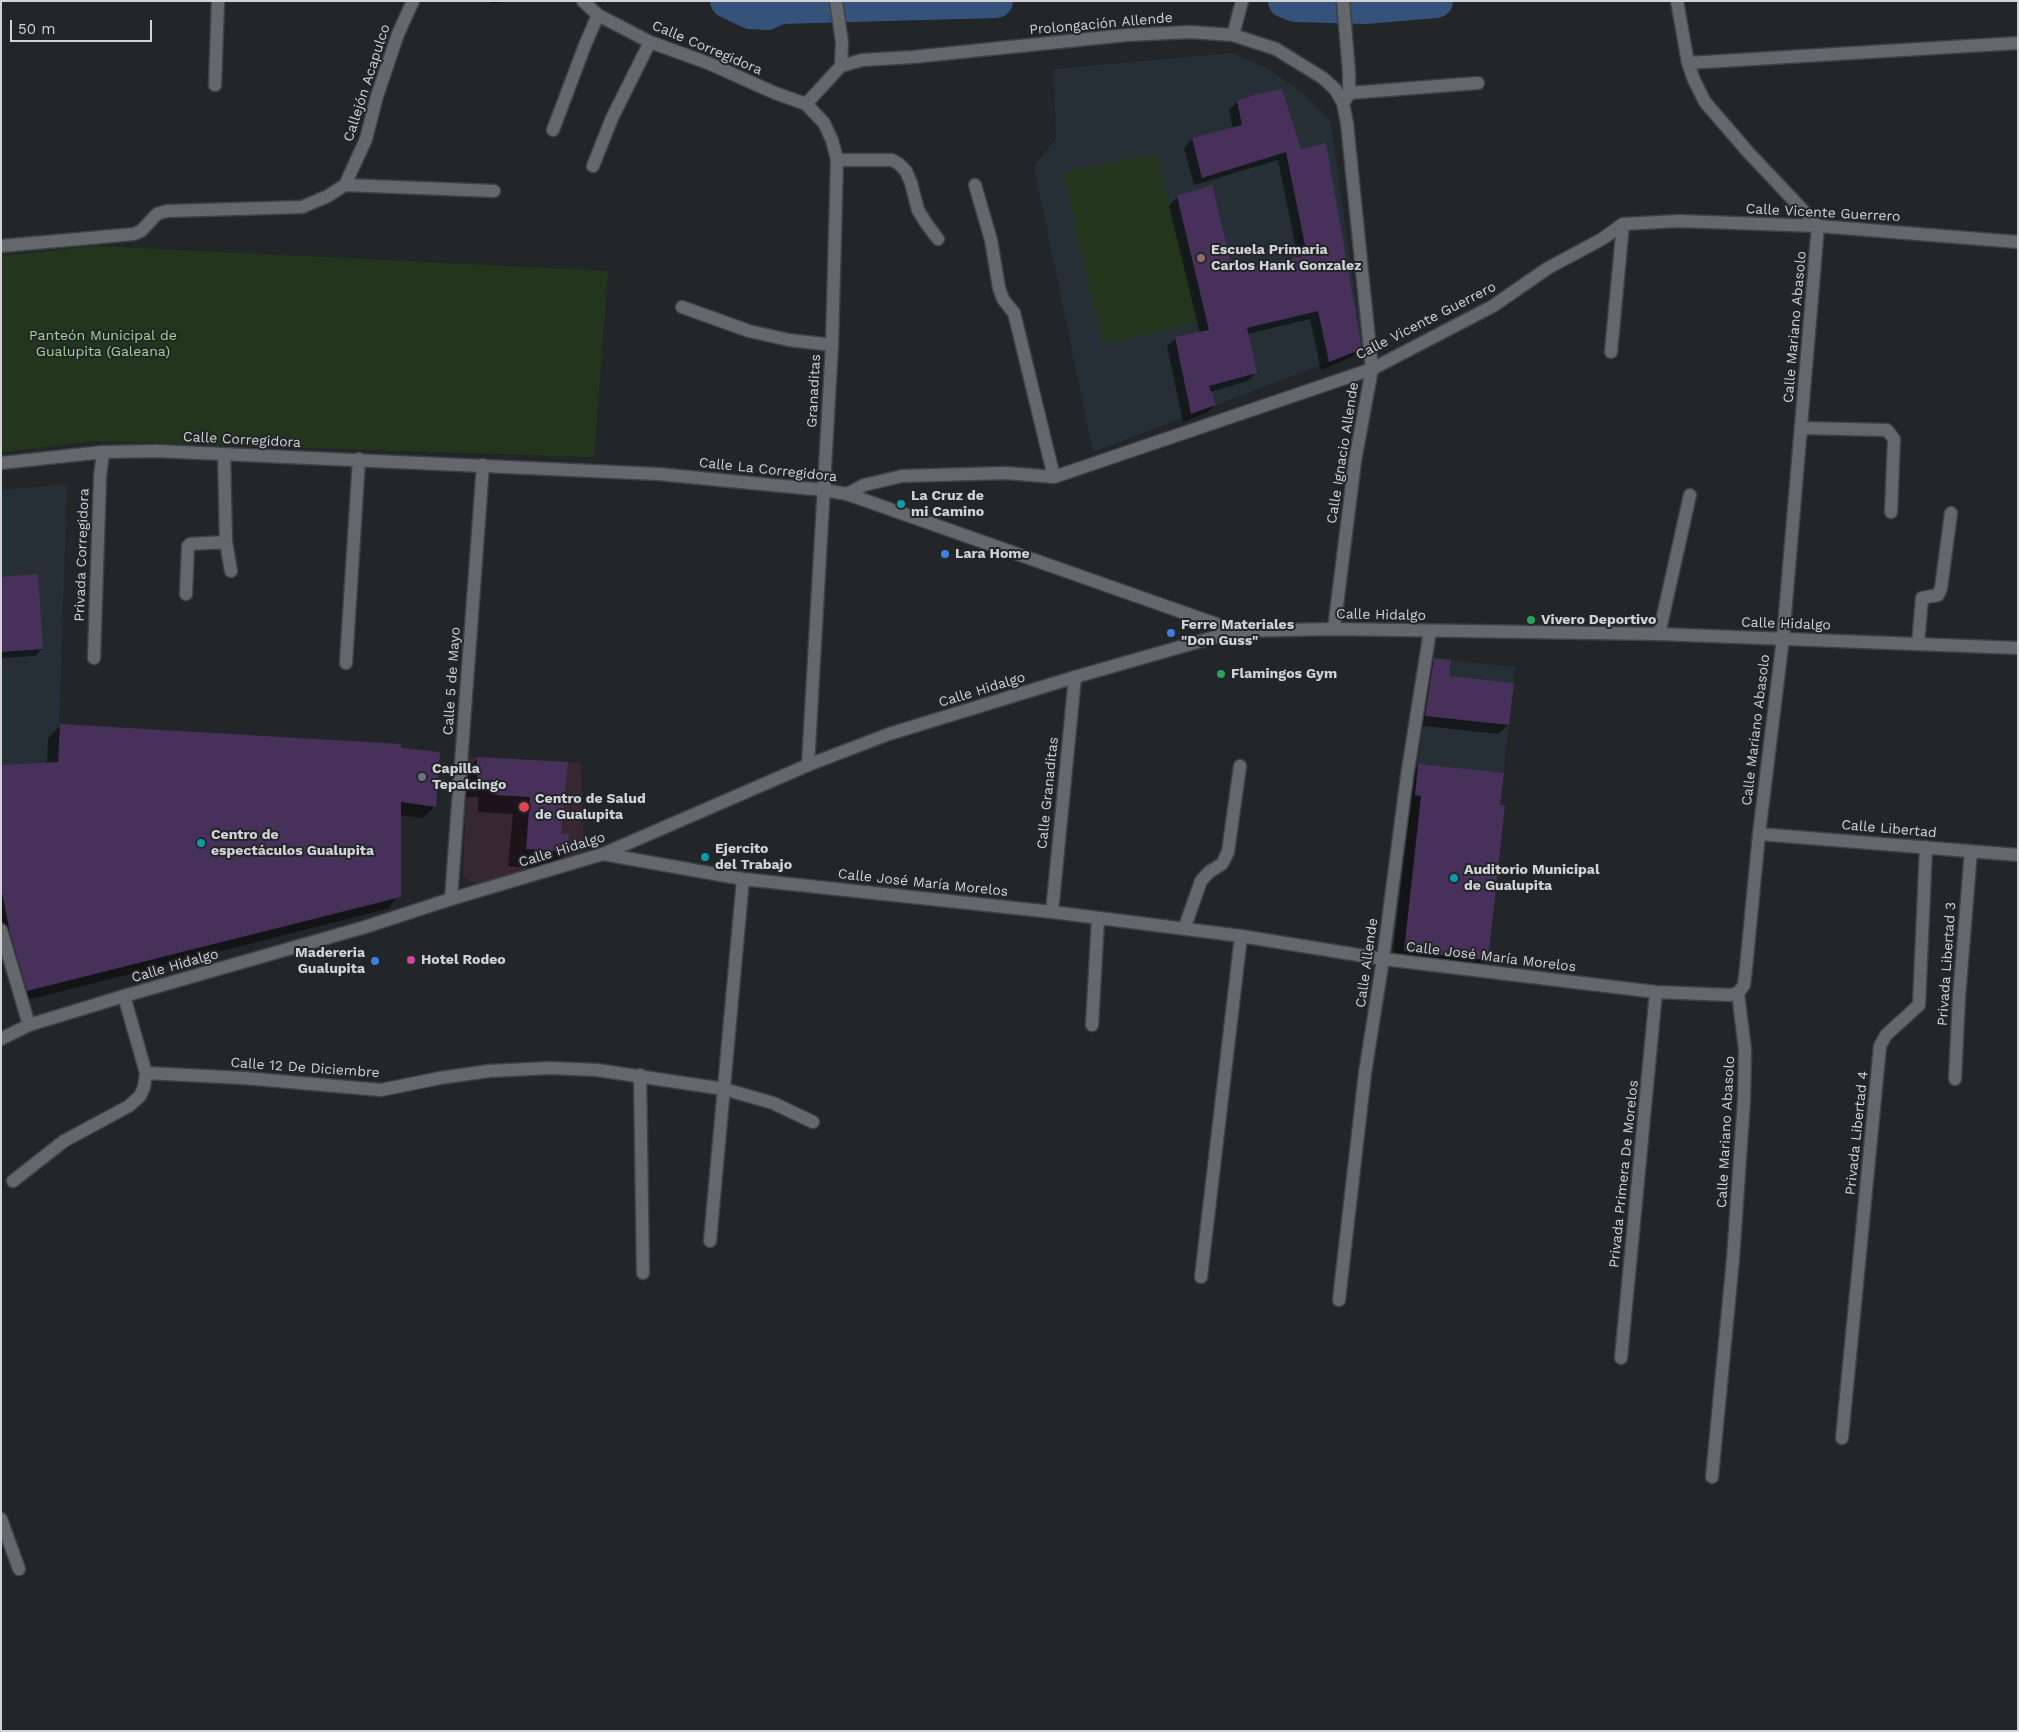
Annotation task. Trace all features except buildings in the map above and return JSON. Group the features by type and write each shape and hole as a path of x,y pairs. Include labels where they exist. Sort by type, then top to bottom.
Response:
{"street":[{"path":"215,85 218,1"},
{"name":"Callejón Acapulco","path":"345,185 366,139 377,96 398,34 413,1"},
{"name":"Calle Corregidora","path":"584,1 598,15 650,42 708,63 806,104"},
{"path":"806,104 841,66 842,42 836,1"},
{"name":"Calle Ignacio Allende","path":"1334,629 1355,461 1372,369 1347,123 1346,98 1349,72 1343,1"},
{"path":"1677,1 1688,63 1705,102 1748,152 1818,226"},
{"path":"1234,35 1242,2"},
{"path":"553,130 598,15"},
{"name":"Prolongación Allende","path":"841,66 862,60 913,57 1127,35 1190,32 1234,35 1276,49 1323,78 1346,98"},
{"path":"593,166 612,118 650,42"},
{"path":"1688,63 2018,43"},
{"path":"1346,98 1478,83"},
{"name":"Granaditas","path":"806,104 824,123 832,140 837,160 832,345 808,765"},
{"path":"837,160 892,160 899,164 906,171 911,183 918,210 938,239"},
{"path":"1,246 134,234 141,231 157,214 167,211 302,207 328,196 345,185 494,191"},
{"path":"975,185 989,234 999,288 1014,313 1054,477"},
{"name":"Calle Vicente Guerrero","path":"847,494 864,485 902,476 1006,473 1054,477 1372,369 1493,306 1548,268 1602,239 1623,224 1679,221 1818,226 2018,242"},
{"path":"1611,352 1623,224"},
{"name":"Calle Mariano Abasolo","path":"1712,1477 1733,1259 1744,1100 1745,1050 1738,993 1744,985 1759,834 1783,638 1818,226"},
{"path":"682,307 749,331 789,340 832,345"},
{"path":"1802,428 1887,430 1894,440 1891,512"},
{"name":"Calle Corregidora","path":"1,463 103,452 156,451 483,465"},
{"name":"Privada Corregidora","path":"94,658 100,477 103,452"},
{"path":"224,454 226,542 231,572"},
{"path":"346,663 359,459"},
{"name":"Calle La Corregidora","path":"483,465 658,474 824,490 847,494 1236,631"},
{"name":"Calle 5 de Mayo","path":"451,899 483,465"},
{"path":"1659,634 1690,495"},
{"path":"1918,644 1922,598 1938,595 1940,588 1951,513"},
{"path":"186,594 188,546 190,544 226,542"},
{"name":"Calle Hidalgo","path":"1,1039 29,1026 124,996 365,928 451,899 603,854 808,765 889,734 1075,677 1236,631 1334,629 1659,634 2018,648"},
{"name":"Calle Allende","path":"1339,1300 1365,1073 1384,959 1407,776 1430,631"},
{"name":"Calle Granaditas","path":"1052,912 1075,677"},
{"path":"1184,929 1201,881 1222,864 1228,852 1240,766"},
{"name":"Calle Libertad","path":"1759,834 2018,855"},
{"name":"Privada Libertad 4","path":"1842,1438 1880,1046 1886,1035 1919,1005 1926,847"},
{"name":"Privada Libertad 3","path":"1956,1079 1959,997 1971,851"},
{"name":"Calle José María Morelos","path":"603,854 744,879 1052,912 1241,936 1384,959 1656,992 1730,995 1738,993"},
{"path":"710,1241 744,879"},
{"path":"1092,1025 1098,919"},
{"path":"1,930 29,1026"},
{"path":"1201,1277 1241,936"},
{"name":"Privada Primera De Morelos","path":"1622,1358 1656,992"},
{"path":"13,1181 64,1141 129,1106 140,1096 144,1087 146,1073 124,996"},
{"name":"Calle 12 De Diciembre","path":"146,1073 244,1078 381,1090 488,1071 550,1068 597,1070 724,1089 773,1103 813,1122"},
{"path":"640,1075 643,1273"},
{"path":"1,1519 19,1569"}],"shaded area":[{"name":"Escuela Primaria Carlos Hank Gonzalez","path":"1233,53 1268,69 1303,93 1330,120 1363,349 1093,452 1034,167 1056,138 1054,69"},
{"path":"67,484 57,788 1,792 1,490"},
{"path":"1430,658 1515,667 1500,805 1415,795"},
{"name":"Centro de Salud de Gualupita","path":"468,757 581,763 584,853 479,885 463,877"}],"green space":[{"path":"1157,154 1198,322 1103,345 1063,172"},
{"name":"Panteón Municipal de Gualupita (Galeana)","path":"96,246 608,271 594,457 96,441 1,452 1,256"}],"waterway":[{"path":"727,1 750,12 767,13 780,7 996,1"},
{"path":"1285,1 1295,5 1365,7 1436,1"}],"place":[{"name":"Escuela Primaria Carlos Hank Gonzalez","path":"1201,258"},
{"name":"La Cruz de mi Camino","path":"901,504"},
{"name":"Lara Home","path":"945,554"},
{"name":"Vivero Deportivo","path":"1531,620"},
{"name":"Ferre Materiales \"Don Guss\"","path":"1171,633"},
{"name":"Flamingos Gym","path":"1221,674"},
{"name":"Capilla Tepalcingo","path":"422,777"},
{"name":"Centro de Salud de Gualupita","path":"524,807"},
{"name":"Centro de espectáculos Gualupita","path":"201,843"},
{"name":"Ejercito del Trabajo","path":"705,857"},
{"name":"Auditorio Municipal de Gualupita","path":"1454,878"},
{"name":"Hotel Rodeo","path":"411,960"},
{"name":"Madereria Gualupita","path":"375,961"}]}
